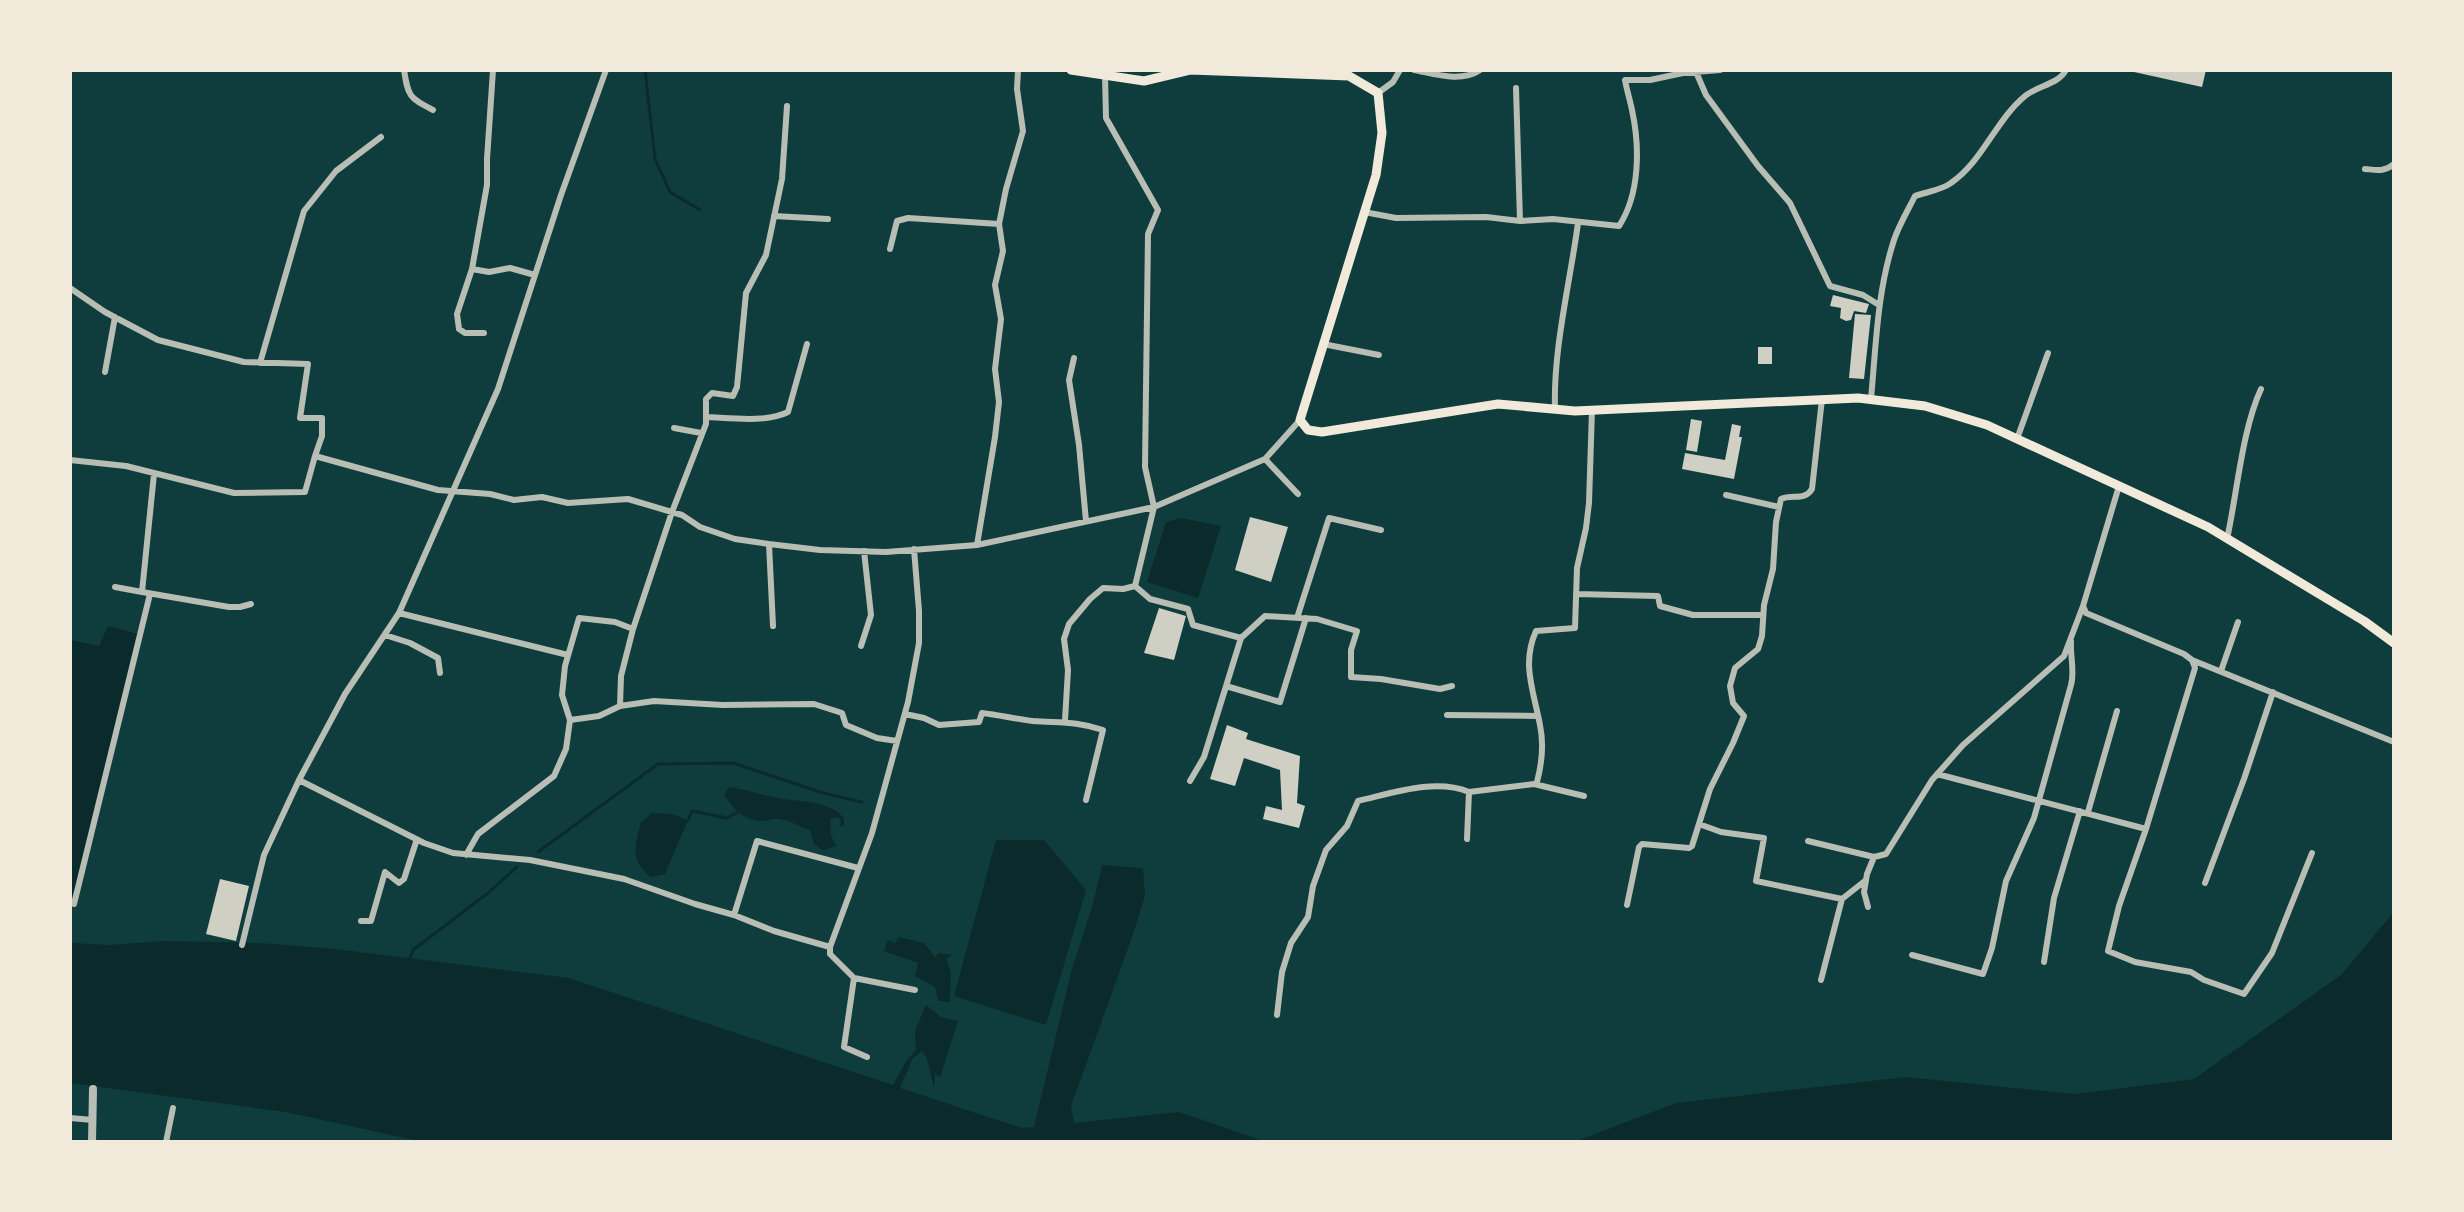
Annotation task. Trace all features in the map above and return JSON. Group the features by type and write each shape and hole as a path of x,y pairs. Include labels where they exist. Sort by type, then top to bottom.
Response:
{"main road":[{"path":"1071,70 1144,81 1190,70 1349,76 1378,93 1382,133 1376,175 1300,420 1308,430 1322,432 1498,404 1592,410 1871,399 1925,406 1987,425 2208,527 2364,621 2394,643"}],"street":[{"path":"404,70 412,99 433,110"},
{"path":"484,333 465,333 459,329 457,314 472,269 487,185 493,70"},
{"path":"242,945 264,855 299,780 345,694 399,613 498,389 561,195 606,70"},
{"path":"977,545 999,402 995,369 1001,319 995,285 1003,251 999,224 1023,131 1017,89 1018,70"},
{"path":"1378,93 1393,82 1400,70"},
{"path":"1414,70 1454,77 1469,76 1480,70"},
{"path":"1364,212 1396,218 1553,219 1619,226 1628,209 1637,150 1625,80 1650,80 1720,70"},
{"path":"1871,399 1879,305 1895,238 1915,196 1949,185 1966,170 1997,126 2023,97 2039,86 2061,78 2066,70"},
{"path":"1696,72 1706,95 1758,166 1790,203 1830,286 1863,295 1879,305"},
{"path":"1105,75 1106,118 1158,210 1148,234 1145,467 1154,507 1135,586"},
{"path":"1516,88 1520,221"},
{"path":"620,706 621,676 633,629 672,512 706,424 706,399 712,393 733,396 737,387 746,293 766,255 782,179 787,106"},
{"path":"260,363 304,211 336,171 381,137"},
{"path":"2365,169 2388,169 2394,164"},
{"path":"774,216 828,219"},
{"path":"890,249 897,221 908,218 999,224"},
{"path":"1555,409 1558,351 1578,223"},
{"path":"472,269 489,272 510,268 535,275"},
{"path":"70,288 158,340 244,362 308,364 300,418 322,418 322,436 305,492 234,493 126,466 70,460"},
{"path":"105,372 115,317"},
{"path":"706,417 766,417 788,412 807,344"},
{"path":"1323,344 1379,355"},
{"path":"2017,439 2048,353"},
{"path":"1074,358 1069,380 1086,521"},
{"path":"2227,539 2244,447 2254,403 2261,389"},
{"path":"1627,905 1639,847 1646,843 1689,848 1695,841 1710,789 1744,716 1733,703 1730,686 1735,668 1758,649 1762,636 1781,499 1808,495 1812,489 1822,399"},
{"path":"1534,784 1542,756 1538,716 1528,678 1533,635 1536,631 1575,628 1577,568 1589,503 1592,410"},
{"path":"315,456 438,490 490,494 514,500 542,497 568,503 628,499 682,515 700,527 735,539 820,550 886,552 977,545 1154,507 1265,459 1300,420"},
{"path":"674,428 701,433"},
{"path":"1265,459 1298,494"},
{"path":"142,592 154,474"},
{"path":"1808,841 1874,857 1886,854 1937,774 1963,745 2064,656 2083,606 2119,486"},
{"path":"1726,495 1779,507"},
{"path":"1297,618 1329,518 1381,530"},
{"path":"769,544 773,626"},
{"path":"914,549 919,643 905,714 872,833 830,954 854,978 915,990"},
{"path":"861,646 871,615 864,551"},
{"path":"1135,586 1150,599 1188,609 1193,625 1241,638"},
{"path":"1065,720 1068,670 1064,639 1069,624 1103,588 1135,586"},
{"path":"115,587 229,607 251,604"},
{"path":"74,904 150,594"},
{"path":"1576,594 1658,596 1660,606 1693,615 1763,615"},
{"path":"2083,606 2086,613 2094,618 2394,742"},
{"path":"399,613 568,655"},
{"path":"1190,781 1204,757 1241,638 1265,616 1317,619 1357,631 1351,650 1351,677 1440,689 1452,686"},
{"path":"466,855 478,834 554,776 566,749 570,720 562,695 568,655 579,618 615,622 633,629"},
{"path":"1226,686 1280,702 1306,618"},
{"path":"2221,671 2238,622"},
{"path":"385,635 410,643 438,658 440,673"},
{"path":"1912,955 1983,974 1992,948 2006,881 2034,818 2074,673 2070,658 2071,641"},
{"path":"2192,660 2195,668 2119,906 2108,951 2135,962 2191,972 2244,994 2272,953 2312,853"},
{"path":"2205,883 2273,692"},
{"path":"570,720 599,716 620,706 654,701 723,705 814,704 842,713 846,725 877,738 897,741"},
{"path":"2044,962 2054,898 2117,711"},
{"path":"905,714 939,725 979,722 982,713 1037,721 1065,720 1103,730 1086,800"},
{"path":"1447,715 1538,716"},
{"path":"1937,774 2146,829"},
{"path":"299,780 417,839 453,853 527,859 624,879 830,947"},
{"path":"1277,1015 1282,972 1291,943 1308,917 1313,886 1326,850 1347,826 1358,801 1453,785 1469,792 1534,784 1584,796"},
{"path":"1467,839 1469,792"},
{"path":"1699,824 1721,832 1764,838 1756,881 1842,899"},
{"path":"361,921 371,921 385,872 399,883 404,879 417,839"},
{"path":"734,915 757,841 858,868"},
{"path":"1868,907 1864,892 1874,857"},
{"path":"1821,980 1842,899 1866,880"},
{"path":"854,978 844,1047 867,1057"},
{"path":"92,1142 93,1089"},
{"path":"166,1142 173,1108"},
{"path":"70,1118 93,1120"}],"water":[{"path":"1181,518 1221,526 1198,598 1147,582 1166,522"},
{"path":"108,626 138,634 70,906 70,644 71,640 99,646"},
{"path":"729,787 829,807 844,818 844,825 840,827 838,817 830,819 831,836 837,846 823,850 814,844 810,830 787,821 759,821 743,815 724,795"},
{"path":"652,813 671,814 688,820 665,874 650,877 639,864 635,852 641,822"},
{"path":"996,840 1044,840 1086,890 1046,1025 954,996"},
{"path":"1102,865 1143,868 1145,896 1071,1106 1074,1123 1179,1112 1266,1142 423,1142 286,1112 70,1083 70,943 259,943 335,949 569,978 893,1085 916,1050 915,1031 926,1005 941,1017 958,1021 940,1077 935,1073 934,1088 927,1058 922,1051 913,1058 900,1088 1022,1128 1034,1127 1072,969"},
{"path":"2394,912 2394,1142 1574,1142 1676,1103 1906,1077 2075,1094 2194,1079 2341,975"},
{"path":"899,937 924,943 935,957 939,953 953,955 946,959 951,972 950,1002 938,1001 935,987 915,976 918,963 884,951 888,940 895,943"}],"building":[{"path":"2125,70 2206,70 2202,87"},
{"path":"1833,295 1869,304 1866,313 1854,311 1851,320 1840,318 1841,308 1830,306"},
{"path":"1855,314 1871,315 1864,379 1849,378"},
{"path":"1758,347 1772,347 1772,364 1758,364"},
{"path":"1691,419 1702,421 1697,452 1686,450"},
{"path":"1732,424 1741,426 1739,437 1742,437 1734,479 1682,469 1685,453 1725,460"},
{"path":"1250,517 1288,527 1271,582 1235,570"},
{"path":"1159,608 1186,616 1174,660 1144,653"},
{"path":"1227,725 1248,733 1246,739 1300,756 1297,803 1305,806 1299,828 1263,819 1266,806 1282,810 1280,770 1244,758 1235,786 1210,779"},
{"path":"220,879 249,886 236,941 206,934"}],"waterway":[{"path":"645,70 655,159 670,192 700,210"},
{"path":"538,852 658,764 733,763 823,793 862,802"},
{"path":"688,820 692,811 727,818 737,813"},
{"path":"409,960 413,950 517,867"}]}
